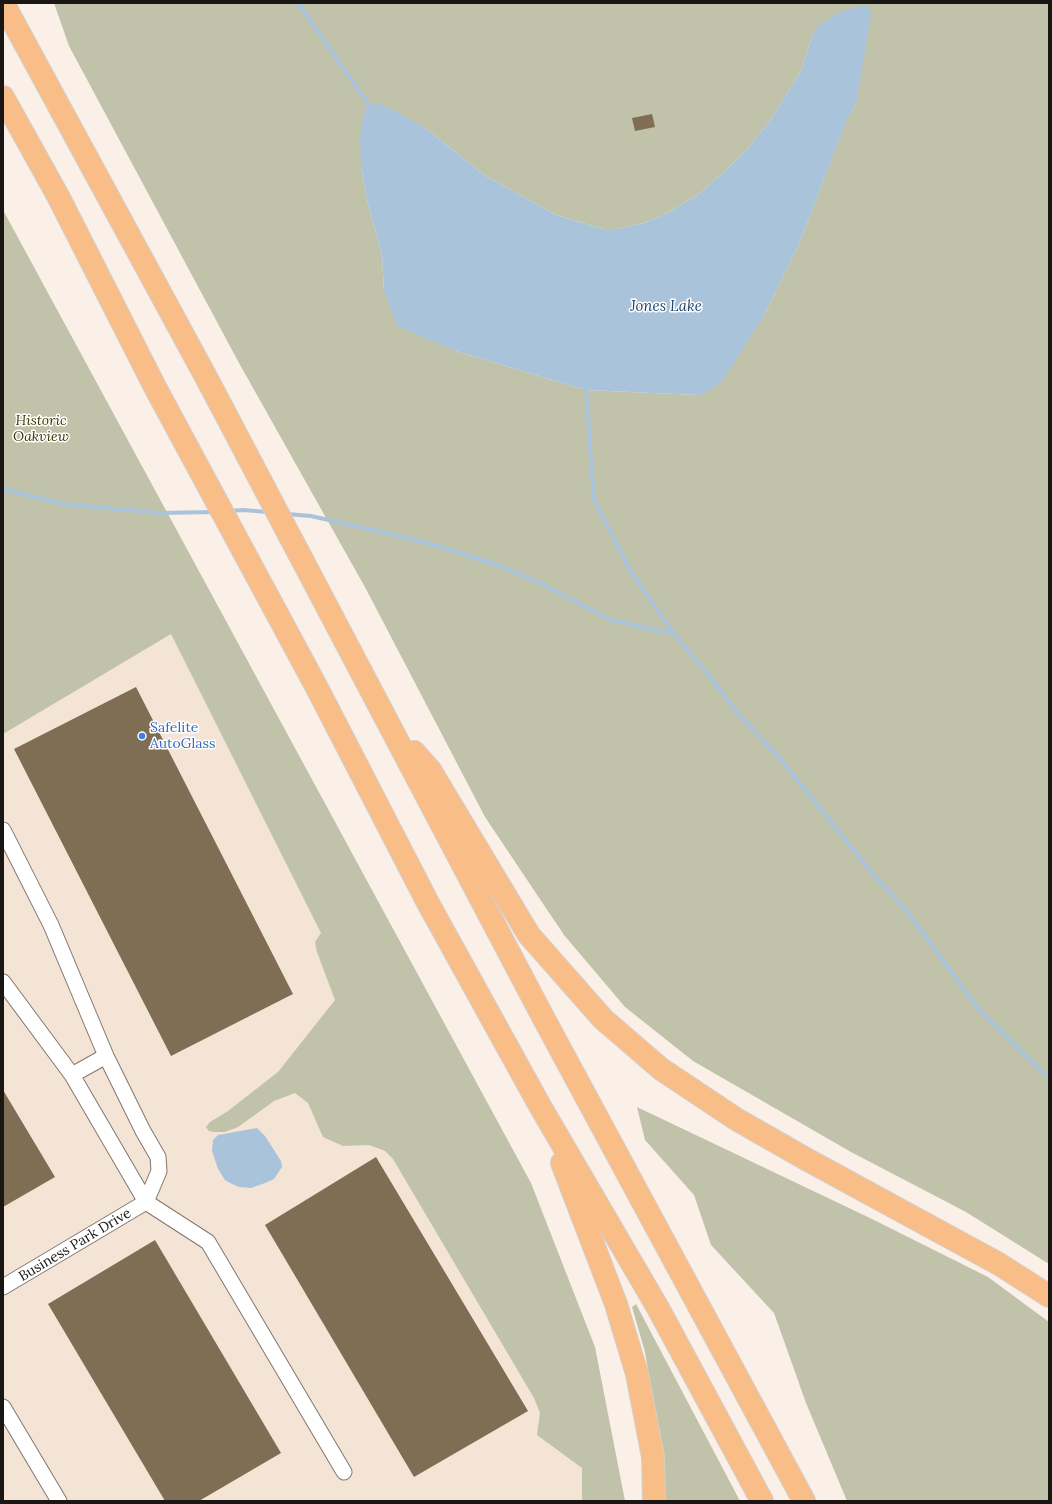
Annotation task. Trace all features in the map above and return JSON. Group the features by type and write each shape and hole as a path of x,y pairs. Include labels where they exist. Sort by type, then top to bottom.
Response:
{"highway":[{"path":"4,3 206,377 543,1017 804,1501"},
{"path":"15,3 30,51"},
{"path":"3,97 58,196 156,389 316,686 428,904 540,1106 658,1308 762,1501"},
{"path":"3,114 58,196"},
{"path":"389,724 430,770 529,935 603,1019 660,1070 736,1119 806,1159 999,1264 1049,1296"},
{"path":"540,1106 616,1304 637,1374 653,1457 654,1501"}],"street":[{"path":"3,830 51,925 106,1056 143,1131 158,1157 160,1172 146,1202"},
{"path":"3,982 72,1075 146,1202 208,1242 344,1472"},
{"path":"72,1075 106,1056"},
{"name":"Business Park Drive","path":"3,1287 146,1202"},
{"path":"3,1407 59,1501"}],"shaded area":[{"path":"3,462 115,501 582,1469 582,1501 3,1501"}],"green space":[{"path":"54,3 1049,3 1049,1264 966,1212 851,1152 693,1061 625,1007 564,935 485,817 366,589 239,363 69,46","holes":["813,34 856,104 847,118 799,244 763,317 698,395 586,390 456,351 384,290 382,255 367,200 361,167 424,127 484,175 556,215 603,229 618,229 644,223 666,214 702,192 744,153 771,119 801,71"]},
{"name":"Historic Oakview","path":"3,210 531,1183 595,1347 625,1501 582,1501 582,1468 537,1435 540,1413 534,1398 393,1159 385,1151 369,1145 343,1146 323,1137 308,1103 295,1093 274,1101 238,1127 225,1132 209,1131 206,1127 210,1122 228,1111 278,1072 335,1000 317,952 315,942 321,933 171,634 3,734"},
{"path":"637,1107 870,1218 988,1277 1049,1322 1049,1501 847,1501 806,1403 774,1313 711,1245 694,1195 645,1140"},
{"path":"636,1304 740,1501 663,1501 661,1448 645,1352 632,1307"}],"water":[{"name":"Jones Lake","path":"865,5 870,8 871,16 856,104 847,119 799,244 763,317 723,380 713,389 698,395 586,390 456,351 397,326 384,290 382,255 367,200 361,167 360,135 365,108 370,105 382,104 424,127 484,175 556,215 603,229 618,229 644,223 666,214 702,192 744,153 771,119 801,71 813,34 819,25 844,10"},
{"path":"257,1128 265,1136 281,1161 282,1167 274,1179 251,1188 239,1187 225,1180 218,1169 212,1151 213,1140 218,1135"}],"building":[{"path":"652,114 655,127 635,131 632,118"},
{"path":"136,687 293,994 171,1056 14,749"},
{"path":"3,1090 55,1177 3,1207"},
{"path":"376,1157 528,1411 414,1477 265,1225"},
{"path":"155,1240 281,1453 199,1501 165,1501 48,1304"}],"waterway":[{"path":"298,3 371,110"},
{"path":"584,386 586,390 594,500 631,572 674,634 708,674 736,711 782,761 872,873 906,910 980,1011 1049,1078"},
{"path":"3,489 63,504 160,513 214,512"},
{"path":"229,511 243,510 268,512"},
{"path":"287,514 311,516 416,540 458,552 503,567 540,583 611,620 673,634"}],"place":[{"name":"Safelite AutoGlass","path":"142,736"}]}
